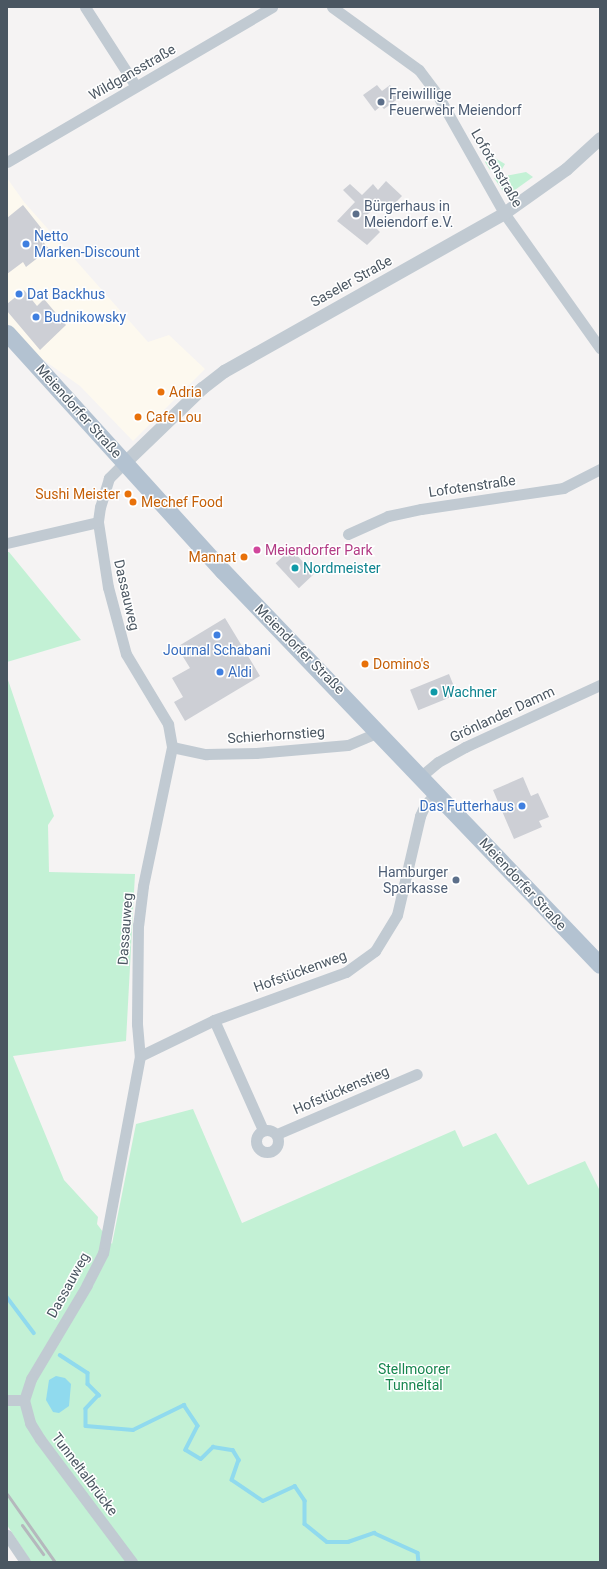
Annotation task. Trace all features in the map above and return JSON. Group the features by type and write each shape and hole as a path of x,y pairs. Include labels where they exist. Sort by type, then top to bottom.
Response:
{"main road":[{"name":"Meiendorfer Straße","path":"7,332 223,571 599,962"}],"street":[{"path":"85,7 135,85"},
{"name":"Wildgansstraße","path":"7,162 135,85 272,7"},
{"name":"Lofotenstraße","path":"332,7 419,70 437,94 504,213 600,348"},
{"name":"Saseler Straße","path":"125,462 202,388 224,371 504,213 566,169 600,138"},
{"name":"Dassauweg","path":"24,1400 31,1379 87,1285 103,1253 140,1056 137,1024 138,925 143,886 172,747 168,724 126,654 108,587 98,522 106,484 125,462"},
{"name":"Lofotenstraße","path":"348,534 388,516 420,509 564,488 600,469"},
{"path":"7,543 98,522"},
{"name":"Grönlander Damm","path":"420,777 438,762 465,747 600,685"},
{"name":"Schierhornstieg","path":"172,747 206,754 256,753 348,745 379,732"},
{"name":"Hofstückenweg","path":"140,1056 214,1020 346,972 375,951 397,915 422,809 436,794"},
{"path":"214,1020 263,1130"},
{"name":"Hofstückenstieg","path":"277,1134 417,1074"},
{"path":"263,1130 270,1130 277,1134 276,1148 263,1151 256,1141 263,1130"},
{"path":"7,1400 24,1400"},
{"name":"Tunneltalbrücke","path":"24,1400 30,1422 40,1439 132,1562"},
{"path":"7,1535 25,1562"}],"shaded area":[{"path":"7,178 24,202 148,342 169,335 205,369 133,441 80,386 38,356 7,323"}],"green space":[{"path":"490,155 505,164 502,169 490,170 485,162"},
{"path":"526,172 533,177 512,192 503,191 494,178"},
{"path":"7,552 9,552 81,640 7,662"},
{"name":"Stellmoorer Tunneltal","path":"7,677 54,816 48,825 49,872 135,874 126,1041 13,1056 64,1180 98,1217 97,1224 112,1244 136,1124 193,1109 242,1223 455,1130 463,1147 496,1133 528,1185 585,1161 600,1191 600,1562 20,1562 28,1557 7,1525"}],"water":[{"path":"56,1376 65,1378 71,1384 69,1406 59,1413 53,1412 46,1400 49,1380"}],"building":[{"name":"Freiwillige Feuerwehr Meiendorf","path":"377,85 382,91 390,85 399,98 384,109 381,106 375,111 363,95"},
{"name":"Bürgerhaus in Meiendorf e.V.","path":"386,181 402,196 387,211 379,203 365,217 380,232 367,245 337,221 355,202 343,190 350,184 362,195 373,184 378,190"},
{"name":"Netto Marken-Discount","path":"23,205 46,234 41,239 49,249 26,267 23,262 7,274 7,218"},
{"name":"Budnikowsky","path":"24,290 37,306 44,299 66,325 40,350 7,311 7,304"},
{"name":"Nordmeister","path":"291,549 314,574 299,588 276,563"},
{"name":"Aldi","path":"225,618 260,676 185,721 174,702 183,697 172,678 190,668 177,647"},
{"name":"Wachner","path":"449,674 457,694 418,710 410,690"},
{"name":"Das Futterhaus","path":"523,777 531,796 538,793 549,817 539,821 542,827 514,839 493,790"}],"waterway":[{"path":"7,1297 34,1333"},
{"path":"60,1355 88,1373 88,1384 99,1395 86,1409 86,1426 133,1430 184,1405 198,1426 186,1450 201,1459 213,1447 233,1450 239,1460 232,1480 263,1501 295,1486 305,1501 305,1524 327,1542 348,1542 374,1533 418,1553 419,1562"}],"railway":[{"path":"7,1494 55,1562"},
{"path":"22,1525 43,1554"}],"place":[{"name":"Freiwillige Feuerwehr Meiendorf","path":"381,102"},
{"name":"Bürgerhaus in Meiendorf e.V.","path":"356,214"},
{"name":"Netto Marken-Discount","path":"26,244"},
{"name":"Dat Backhus","path":"19,294"},
{"name":"Budnikowsky","path":"36,317"},
{"name":"Adria","path":"161,392"},
{"name":"Cafe Lou","path":"138,417"},
{"name":"Sushi Meister","path":"128,494"},
{"name":"Mechef Food","path":"133,502"},
{"name":"Meiendorfer Park","path":"257,550"},
{"name":"Mannat","path":"244,557"},
{"name":"Nordmeister","path":"295,568"},
{"name":"Journal Schabani","path":"217,635"},
{"name":"Domino's","path":"365,664"},
{"name":"Aldi","path":"220,672"},
{"name":"Wachner","path":"434,692"},
{"name":"Das Futterhaus","path":"522,806"},
{"name":"Hamburger Sparkasse","path":"456,880"}]}
